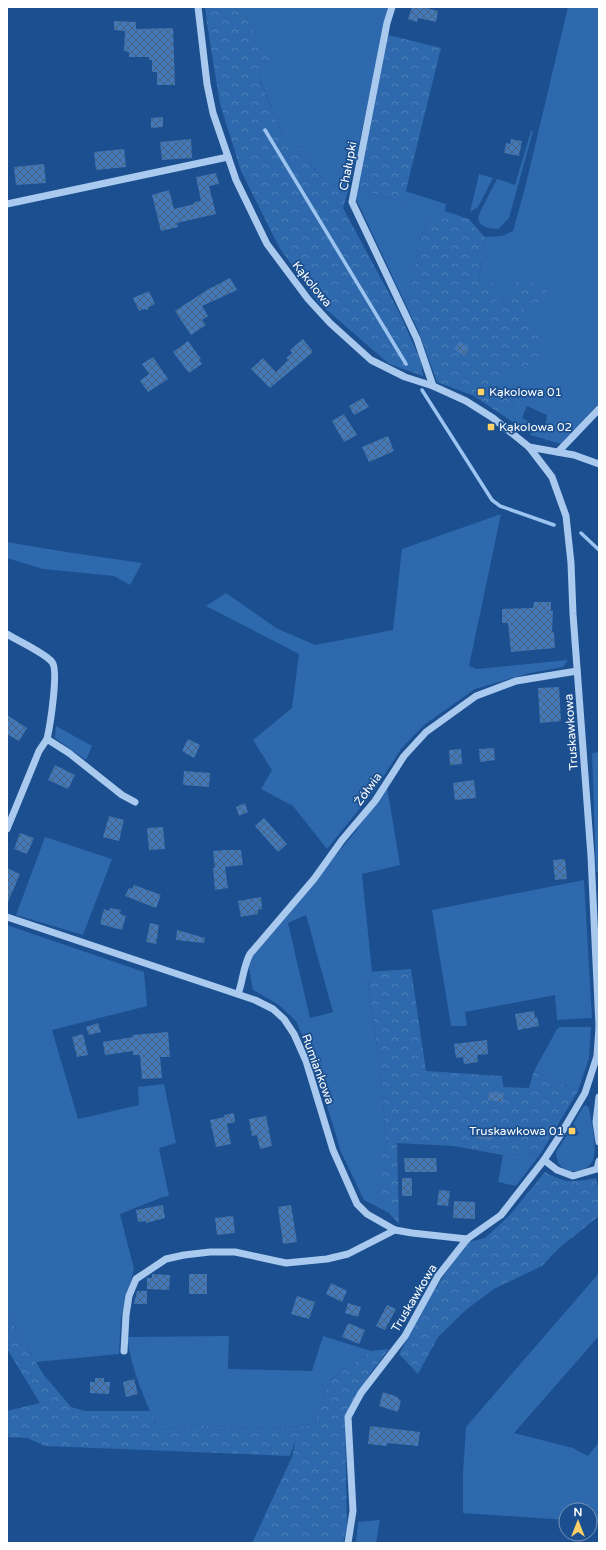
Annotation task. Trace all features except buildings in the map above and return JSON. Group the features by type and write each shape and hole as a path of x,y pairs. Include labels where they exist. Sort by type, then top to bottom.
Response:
{"street":[{"name":"Kąkolowa","path":"198,7 207,84 213,113 236,180 267,244 308,299 330,323 370,360 405,377 433,386 466,401 493,418 530,447 574,455 599,464"},
{"name":"Chałupki","path":"392,7 387,23 352,202 417,339 433,386"},
{"path":"7,204 228,157"},
{"path":"558,452 599,409"},
{"name":"Truskawkowa","path":"348,1543 353,1511 348,1418 361,1393 405,1336 438,1276 467,1239 500,1215 544,1160 585,1093 596,1056 599,1027 591,856 572,614 571,564 566,516 552,476 530,447"},
{"path":"7,634 46,657 53,663 54,670 47,739 39,751 7,829"},
{"name":"Żółwia","path":"238,994 245,964 250,954 314,880 342,840 375,801 404,756 426,732 476,696 516,682 577,671"},
{"path":"47,739 69,753 122,794 135,802"},
{"name":"Rumiankowa","path":"7,917 238,994 273,1009 284,1019 294,1034 306,1061 333,1150 357,1204 367,1214 395,1230 467,1239"},
{"path":"585,1093 599,1097 596,1122 599,1142"},
{"path":"544,1160 557,1170 573,1176 597,1169"},
{"path":"599,1161 597,1169 599,1177"},
{"path":"124,1351 126,1314 129,1296 136,1279 166,1259 210,1252 235,1252 286,1263 328,1259 348,1254 395,1230"}],"green space":[{"path":"205,7 250,7 246,20 264,46 270,64 259,78 284,138 302,148 316,171 329,186 350,184 343,208 398,310 421,361 423,376 389,364 319,303 279,247 241,171 220,104"},
{"path":"250,7 389,7 350,184 329,186 316,171 302,148 284,138 259,77 246,20"},
{"path":"568,7 599,7 599,403 561,444 530,435 536,426 544,431 547,415 527,406 522,418 528,421 522,429 507,418 514,403 498,391 520,325 525,302 509,297 497,302 479,280 485,237 502,236 513,231 525,188"},
{"path":"388,35 441,48 403,202 358,189"},
{"path":"531,131 533,131 509,218 498,229 487,228 480,224 478,218 481,210 497,179 515,185"},
{"path":"479,174 493,178 478,207 470,212"},
{"path":"358,189 403,202 405,191 446,204 445,211 469,219 429,219 419,240 413,280 404,301 356,199"},
{"path":"429,219 469,219 485,237 479,280 492,281 497,302 509,297 520,274 547,291 542,302 525,303 521,322 540,325 539,363 507,369 498,391 514,403 507,418 474,396 437,382 418,330 404,301 413,280 419,240"},
{"path":"501,514 469,666 477,669 568,660 563,667 530,673 475,689 424,725 401,749 374,791 327,849 293,806 261,789 272,770 253,740 292,708 299,654 206,606 226,593 276,628 315,645 393,630 402,549"},
{"path":"7,542 142,563 130,585 114,576 43,569 7,558"},
{"path":"56,726 92,746 86,760 55,738"},
{"path":"599,752 599,871 596,872 592,753"},
{"path":"387,787 400,865 362,874 372,972 367,973 380,1069 387,1149 378,1150 389,1213 364,1200 341,1152 313,1060 296,1021 279,1005 253,990 248,964 255,951 355,832","holes":["306,915 333,1012 310,1018 288,923"]},
{"path":"45,837 112,859 83,935 16,915"},
{"path":"584,880 592,1018 557,1020 555,995 465,1012 467,1026 451,1026 432,910"},
{"path":"7,925 144,972 147,1006 52,1030 78,1119 139,1105 138,1087 164,1084 176,1143 159,1148 169,1196 120,1214 134,1269 121,1318 119,1354 36,1362 7,1313"},
{"path":"411,969 426,1071 502,1076 503,1087 529,1088 534,1071 578,1091 541,1153 503,1155 454,1146 397,1143 399,1224 389,1213 382,1193 378,1150 387,1149 380,1069 367,972"},
{"path":"560,1027 591,1027 589,1058 578,1091 534,1071 557,1029"},
{"path":"586,1105 589,1108 594,1134 595,1148 593,1160 591,1164 583,1170 569,1171 560,1165 557,1160 556,1152 569,1132 576,1137 579,1132 574,1129 575,1126 573,1124 583,1107"},
{"path":"541,1153 516,1186 498,1182 503,1155"},
{"path":"545,1172 559,1179 570,1181 596,1178 599,1194 599,1216 558,1249 542,1266 494,1289 467,1309 438,1337 418,1374 399,1354 432,1294 455,1259 469,1242 485,1238 508,1217"},
{"path":"599,1273 599,1336 514,1433 573,1448 588,1456 599,1442 599,1523 598,1502 558,1502 558,1519 463,1513 463,1473 466,1427"},
{"path":"7,1313 43,1374 71,1407 85,1411 150,1411 159,1430 201,1425 251,1429 315,1425 319,1406 333,1378 371,1351 389,1349 370,1374 345,1418 347,1527 343,1543 252,1543 292,1457 296,1439 290,1456 45,1446 27,1438 7,1437 7,1411 40,1403 7,1349"},
{"path":"229,1336 228,1369 312,1371 323,1336 371,1351 333,1378 319,1406 315,1425 251,1429 201,1425 159,1430 135,1373 127,1337"},
{"path":"380,1520 376,1543 356,1543 358,1522"}],"waterway":[{"path":"265,130 406,364"},
{"path":"422,390 492,500 500,506 554,525"},
{"path":"581,533 599,550"}],"place":[{"name":"Kąkolowa 01","path":"481,392"},
{"name":"Kąkolowa 02","path":"491,427"},
{"name":"Truskawkowa 01","path":"572,1131"}]}
